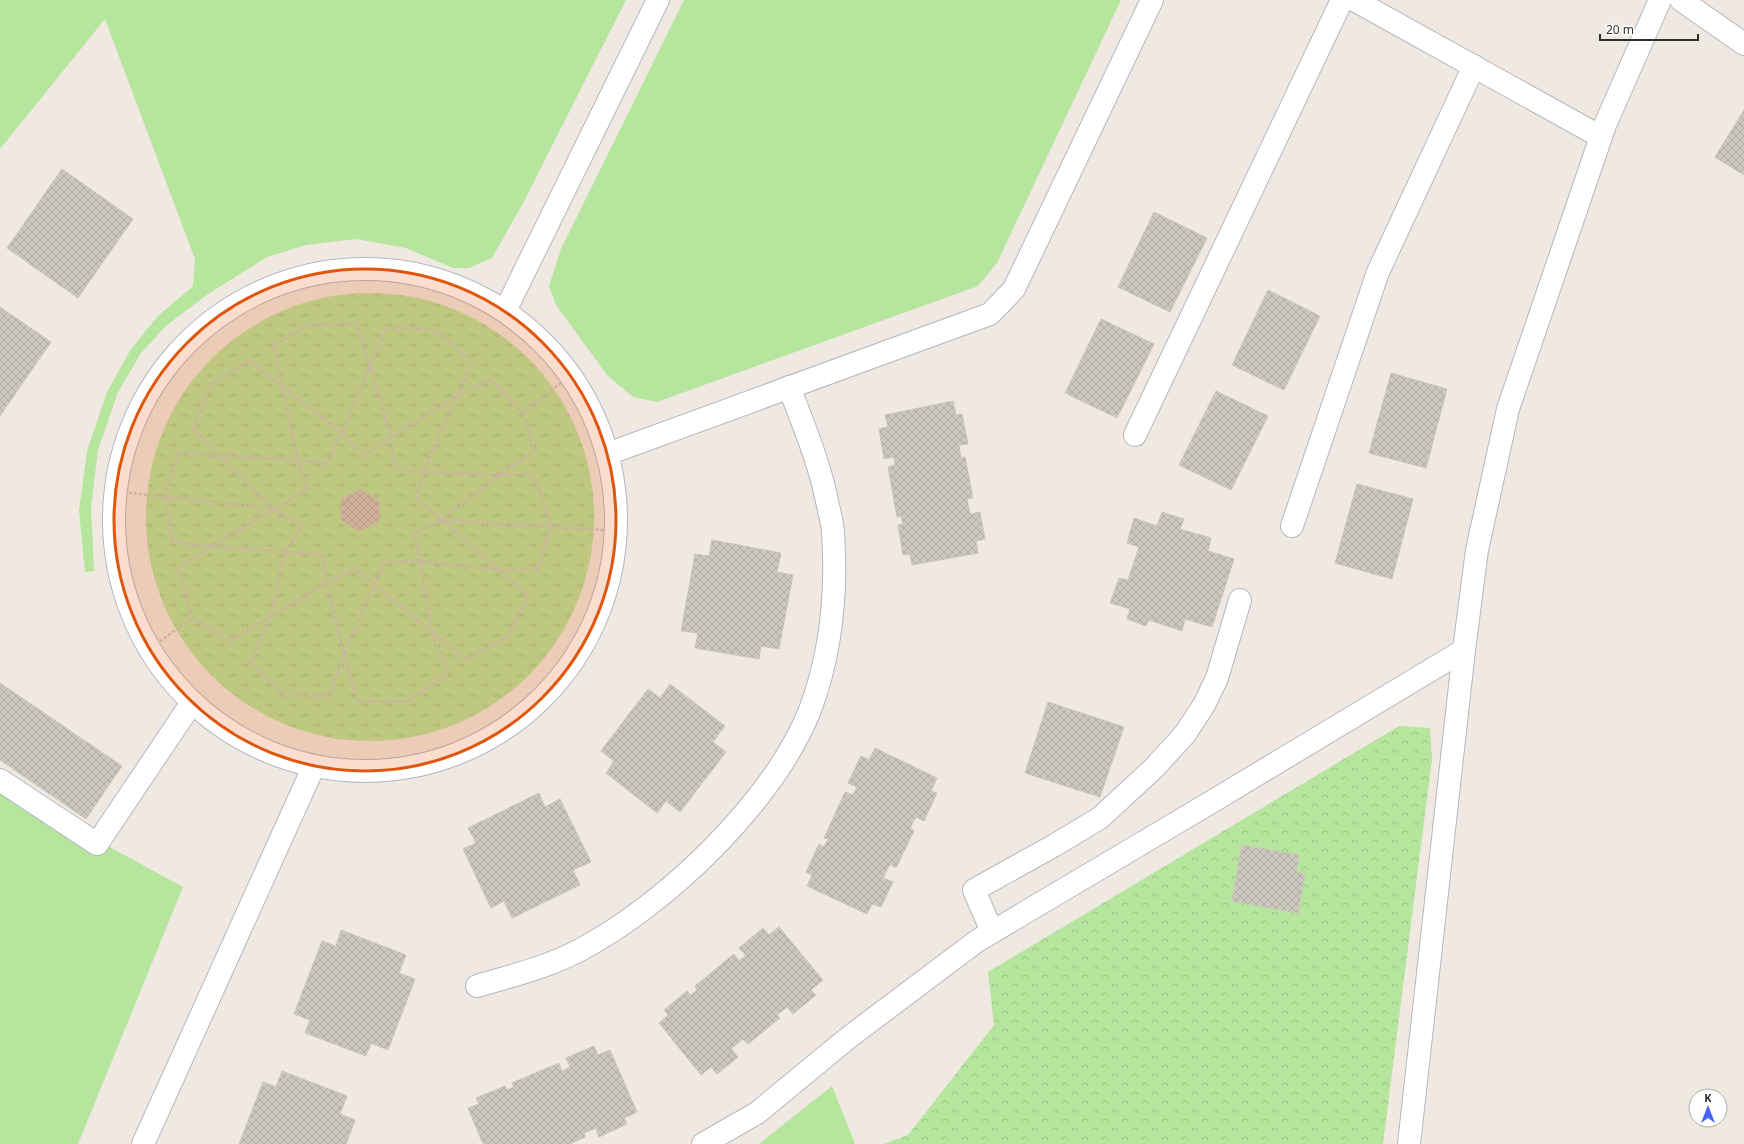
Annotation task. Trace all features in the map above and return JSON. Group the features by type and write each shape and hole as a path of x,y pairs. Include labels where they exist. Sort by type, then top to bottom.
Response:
{"street":[{"path":"506,310 658,0"},
{"path":"610,453 990,314 1014,289 1152,0"},
{"path":"1135,435 1342,0"},
{"path":"1354,0 1601,137"},
{"path":"1409,1144 1464,650 1477,550 1508,409 1601,137 1660,0"},
{"path":"1681,0 1744,44"},
{"path":"1292,526 1378,272 1474,66"},
{"path":"363,268 438,278 506,310 552,349 571,375 587,397 610,453 619,538 598,622 550,694 482,746 399,771 313,768 247,744 191,704 144,645 118,576 112,501 114,491 129,428 167,363 222,312 289,280 363,268"},
{"path":"477,986 539,967 580,950 629,919 679,881 716,844 750,807 784,760 809,711 823,665 832,620 834,577 833,531 825,490 816,456 789,387"},
{"path":"992,932 974,890 1100,818 1154,768 1185,734 1204,705 1217,678 1240,600"},
{"path":"703,1144 757,1113 854,1034 977,941 1464,650"},
{"path":"0,780 97,844 191,704"},
{"path":"143,1144 313,768"}],"path":[{"path":"370,364 356,324 311,324 273,345 281,384 298,460 307,489 274,510 211,546 178,568 192,618 231,641 271,616 326,583 356,569 374,584 431,631 466,660 508,636 528,597 499,570 441,520 417,498 423,472 457,396 472,361 434,330 386,327 370,364 342,433 326,464 298,460 219,456 179,452 164,496 172,542 211,546 285,552 322,555 326,583 344,654 357,701 406,702 449,673 431,631 420,561 414,534 441,520 499,475 535,452 523,412 490,379 457,396 391,437 364,456 342,433 281,384 250,361 211,384 193,428 219,456 274,510 302,526 285,552 271,616 250,663 283,694 328,696 344,654 374,584 385,562 420,561 499,570 537,570 550,527 534,474 499,475 423,472 395,469 391,437 370,364"},
{"path":"523,412 571,375"},
{"path":"114,491 274,510"},
{"path":"441,520 618,531"},
{"path":"148,650 192,618"}],"highlighted area":[{"path":"363,268 437,278 506,309 552,349 587,397 610,453 619,538 598,622 551,694 482,746 399,771 313,768 247,744 191,704 144,645 118,575 114,491 129,428 167,363 222,312 289,280"}],"green space":[{"path":"0,0 626,0 523,203 492,258 469,268 453,268 406,248 356,239 306,245 267,257 208,294 167,325 141,353 118,392 98,450 91,507 94,571 85,572 79,511 87,451 107,392 131,349 157,317 193,286 195,259 105,19 0,149"},
{"path":"684,0 1121,0 997,263 978,286 657,402 633,397 607,375 556,305 549,286 561,249"},
{"path":"370,293 392,294 414,298 456,310 494,331 512,344 528,359 543,375 556,393 577,431 589,473 593,495 593,539 589,561 577,603 556,641 543,659 528,675 512,690 494,703 456,724 414,736 392,740 370,741 348,740 326,736 284,724 246,703 228,690 212,675 197,659 184,641 163,603 151,561 147,539 146,517 147,495 151,473 163,431 184,393 197,375 212,359 228,344 246,331 284,310 326,298 348,294"},
{"path":"1399,726 1430,728 1432,759 1383,1144 884,1144 908,1135 994,1025 988,972"},
{"path":"0,787 183,887 78,1144 0,1144"},
{"path":"832,1086 855,1144 759,1144"}],"building":[{"path":"1744,110 1744,175 1715,157"},
{"path":"62,169 133,219 78,298 7,248"},
{"path":"1154,212 1207,238 1170,312 1118,287"},
{"path":"1268,290 1320,316 1284,390 1232,365"},
{"path":"0,307 51,342 0,416"},
{"path":"1101,319 1154,344 1117,418 1065,393"},
{"path":"1391,373 1447,389 1426,468 1369,453"},
{"path":"1216,391 1268,416 1231,490 1179,465"},
{"path":"953,401 956,415 962,414 968,444 959,445 961,458 965,457 973,498 967,499 970,514 980,512 985,539 976,541 978,553 912,565 910,554 903,555 898,525 903,524 901,516 897,517 888,467 895,465 894,457 884,459 879,429 888,427 885,415"},
{"path":"1357,484 1413,499 1392,579 1335,563"},
{"path":"360,489 379,501 379,521 360,531 341,520 341,500"},
{"path":"1162,512 1184,519 1180,529 1211,538 1208,551 1234,559 1212,627 1185,619 1182,631 1149,620 1146,626 1127,619 1130,609 1110,603 1119,578 1128,580 1139,547 1127,543 1134,518 1157,526"},
{"path":"712,540 781,553 777,572 793,575 779,649 761,646 759,659 695,648 698,633 681,631 695,554 709,556"},
{"path":"0,683 122,766 86,819 0,760"},
{"path":"670,684 725,726 713,742 726,752 680,812 666,801 657,813 606,773 614,761 601,751 648,689 660,698"},
{"path":"1048,702 1124,727 1100,797 1025,773"},
{"path":"875,748 937,778 931,791 937,793 924,821 916,817 910,828 914,831 896,868 890,864 883,878 893,882 881,907 872,904 867,914 807,886 812,875 806,872 819,844 824,847 828,839 824,838 845,792 853,795 857,787 848,783 861,756 869,760"},
{"path":"539,793 545,807 560,799 591,862 573,870 580,885 512,918 504,901 491,908 463,849 476,843 468,828"},
{"path":"1242,845 1299,855 1296,872 1305,874 1298,913 1232,901"},
{"path":"779,927 823,980 811,990 816,995 793,1014 787,1007 777,1015 780,1018 748,1044 743,1039 731,1049 738,1057 717,1074 711,1067 701,1075 659,1023 668,1015 664,1010 687,991 691,995 697,990 695,986 734,954 739,961 746,955 739,948 763,928 769,935"},
{"path":"341,930 406,955 399,973 415,979 388,1050 371,1043 366,1056 305,1033 310,1020 294,1014 322,941 336,946"},
{"path":"594,1046 598,1055 610,1050 637,1112 624,1118 627,1124 599,1137 596,1128 584,1133 585,1137 570,1144 483,1144 468,1108 479,1104 476,1098 505,1086 507,1090 514,1087 512,1083 559,1063 562,1071 570,1067 566,1058"},
{"path":"282,1071 347,1096 340,1114 355,1120 346,1144 239,1144 263,1082 276,1087"}]}
